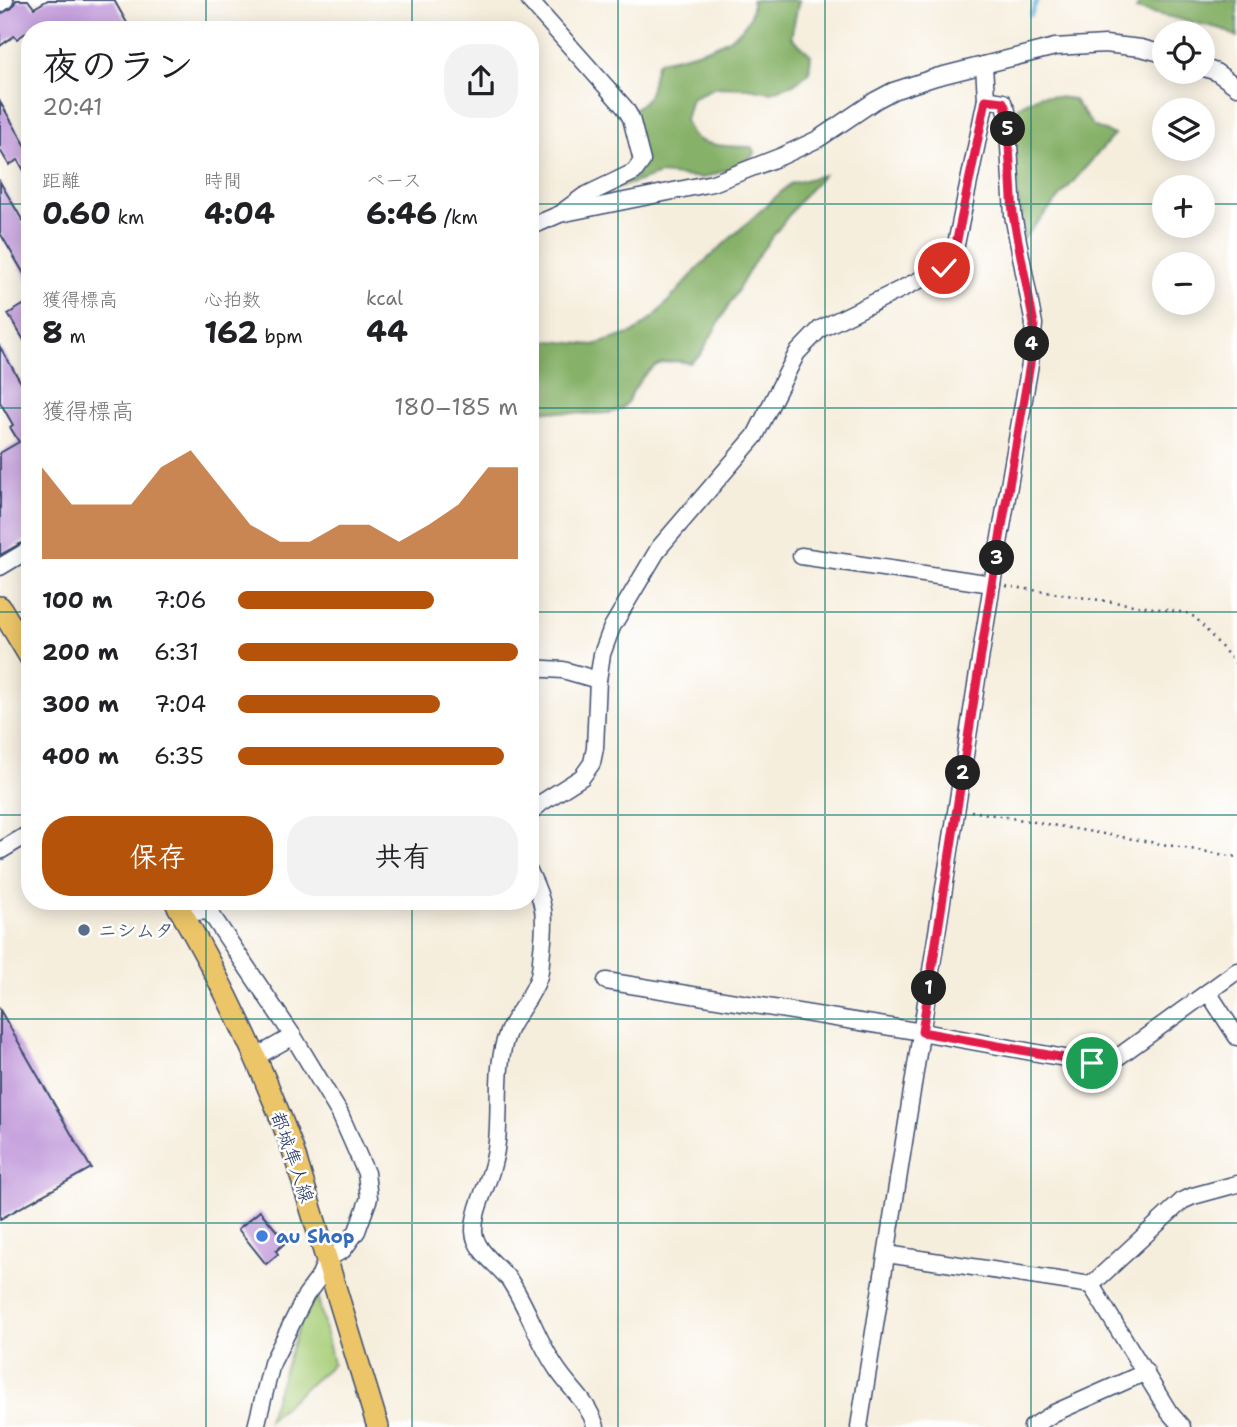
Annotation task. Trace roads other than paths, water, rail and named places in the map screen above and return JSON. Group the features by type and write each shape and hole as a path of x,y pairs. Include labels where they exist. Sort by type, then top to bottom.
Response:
{"main road":[{"path":"0,607 21,642"},
{"name":"都城隼人線","path":"180,910 217,973 256,1056 293,1150 378,1427"}],"street":[{"path":"0,4 5,0"},
{"path":"529,0 625,108 631,118 642,161 634,173 584,196 560,214"},
{"path":"539,223 560,214 713,183 818,139 894,91 984,65 1055,47 1105,44 1152,51"},
{"path":"539,805 582,777 592,763 598,680 602,654 612,627 645,569 674,528 755,436 797,352 820,329 944,268 950,262 957,241 986,100 984,65"},
{"path":"1215,72 1237,87"},
{"path":"859,1427 992,584 1030,364 1034,324 1013,215 1007,111 1003,102 986,100"},
{"path":"0,567 21,554"},
{"path":"801,556 992,584"},
{"path":"539,669 563,670 598,680"},
{"path":"0,850 21,838"},
{"path":"539,891 545,909 545,924 539,976 505,1042 494,1162 475,1221 474,1234 478,1246 508,1279 555,1367 577,1391 596,1427"},
{"path":"201,910 209,911 293,1036 340,1114 366,1173 369,1198 357,1231 343,1250 327,1259 272,1363 256,1427"},
{"path":"606,981 922,1032 1092,1063 1118,1057 1237,971"},
{"path":"1208,992 1237,1037"},
{"path":"256,1056 293,1036"},
{"path":"1091,1285 1182,1201 1237,1184"},
{"path":"887,1254 1091,1285 1169,1412 1182,1427"},
{"path":"1032,1427 1054,1413 1146,1372"}],"waterway":[{"path":"1031,15 1037,0"}],"place":[{"name":"ニシムタ","path":"84,930"},
{"name":"au Shop","path":"262,1236"}]}
